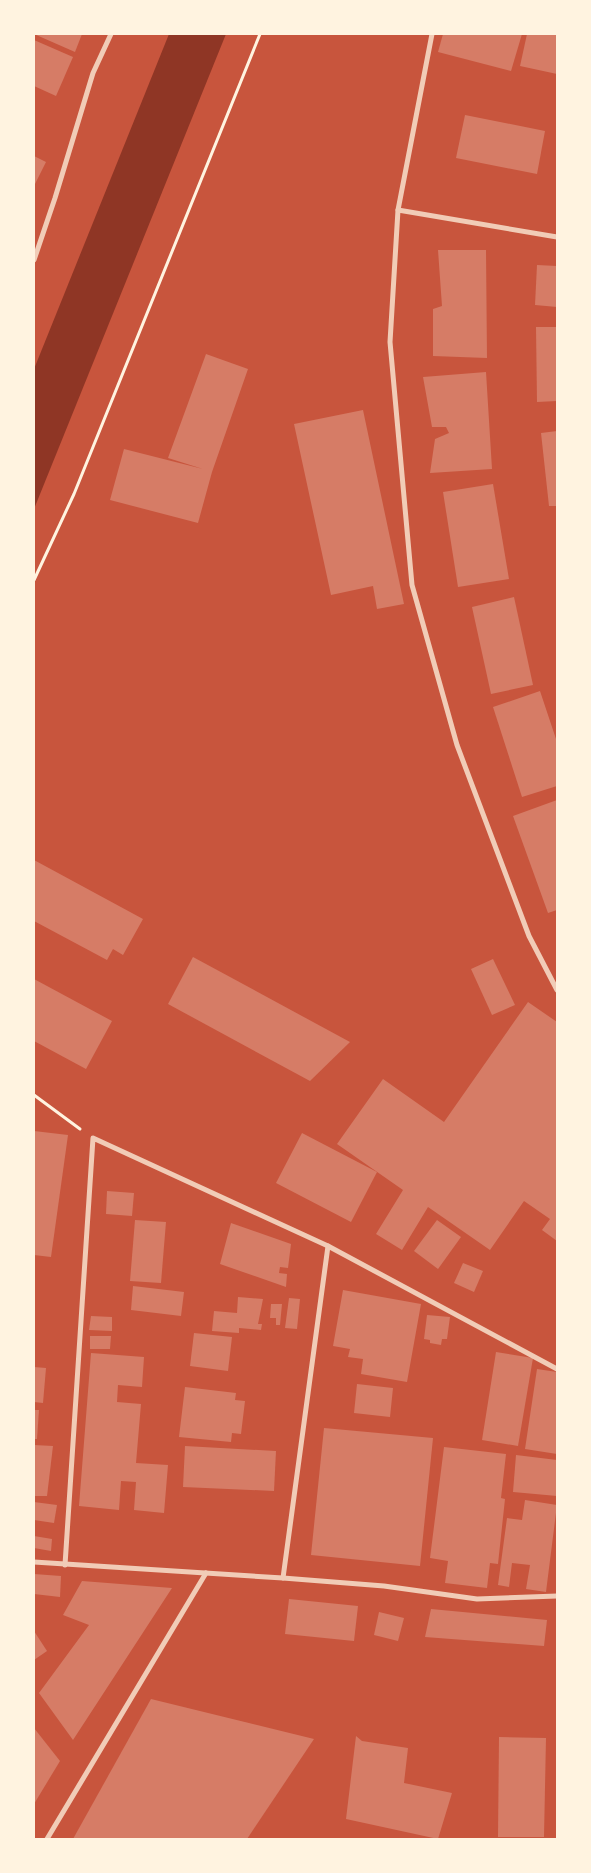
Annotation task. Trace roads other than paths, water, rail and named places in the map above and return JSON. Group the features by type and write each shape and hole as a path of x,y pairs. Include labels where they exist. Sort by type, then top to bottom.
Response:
{"street":[{"path":"34,260 93,73 111,34"},
{"path":"432,34 398,210 390,342 412,585 457,745 529,936 557,990"},
{"path":"398,210 557,237"},
{"path":"65,1565 92,1138 328,1246 557,1369"},
{"path":"282,1578 328,1246"},
{"path":"34,1562 384,1586 477,1599 557,1596"},
{"path":"47,1839 206,1573"}]}
